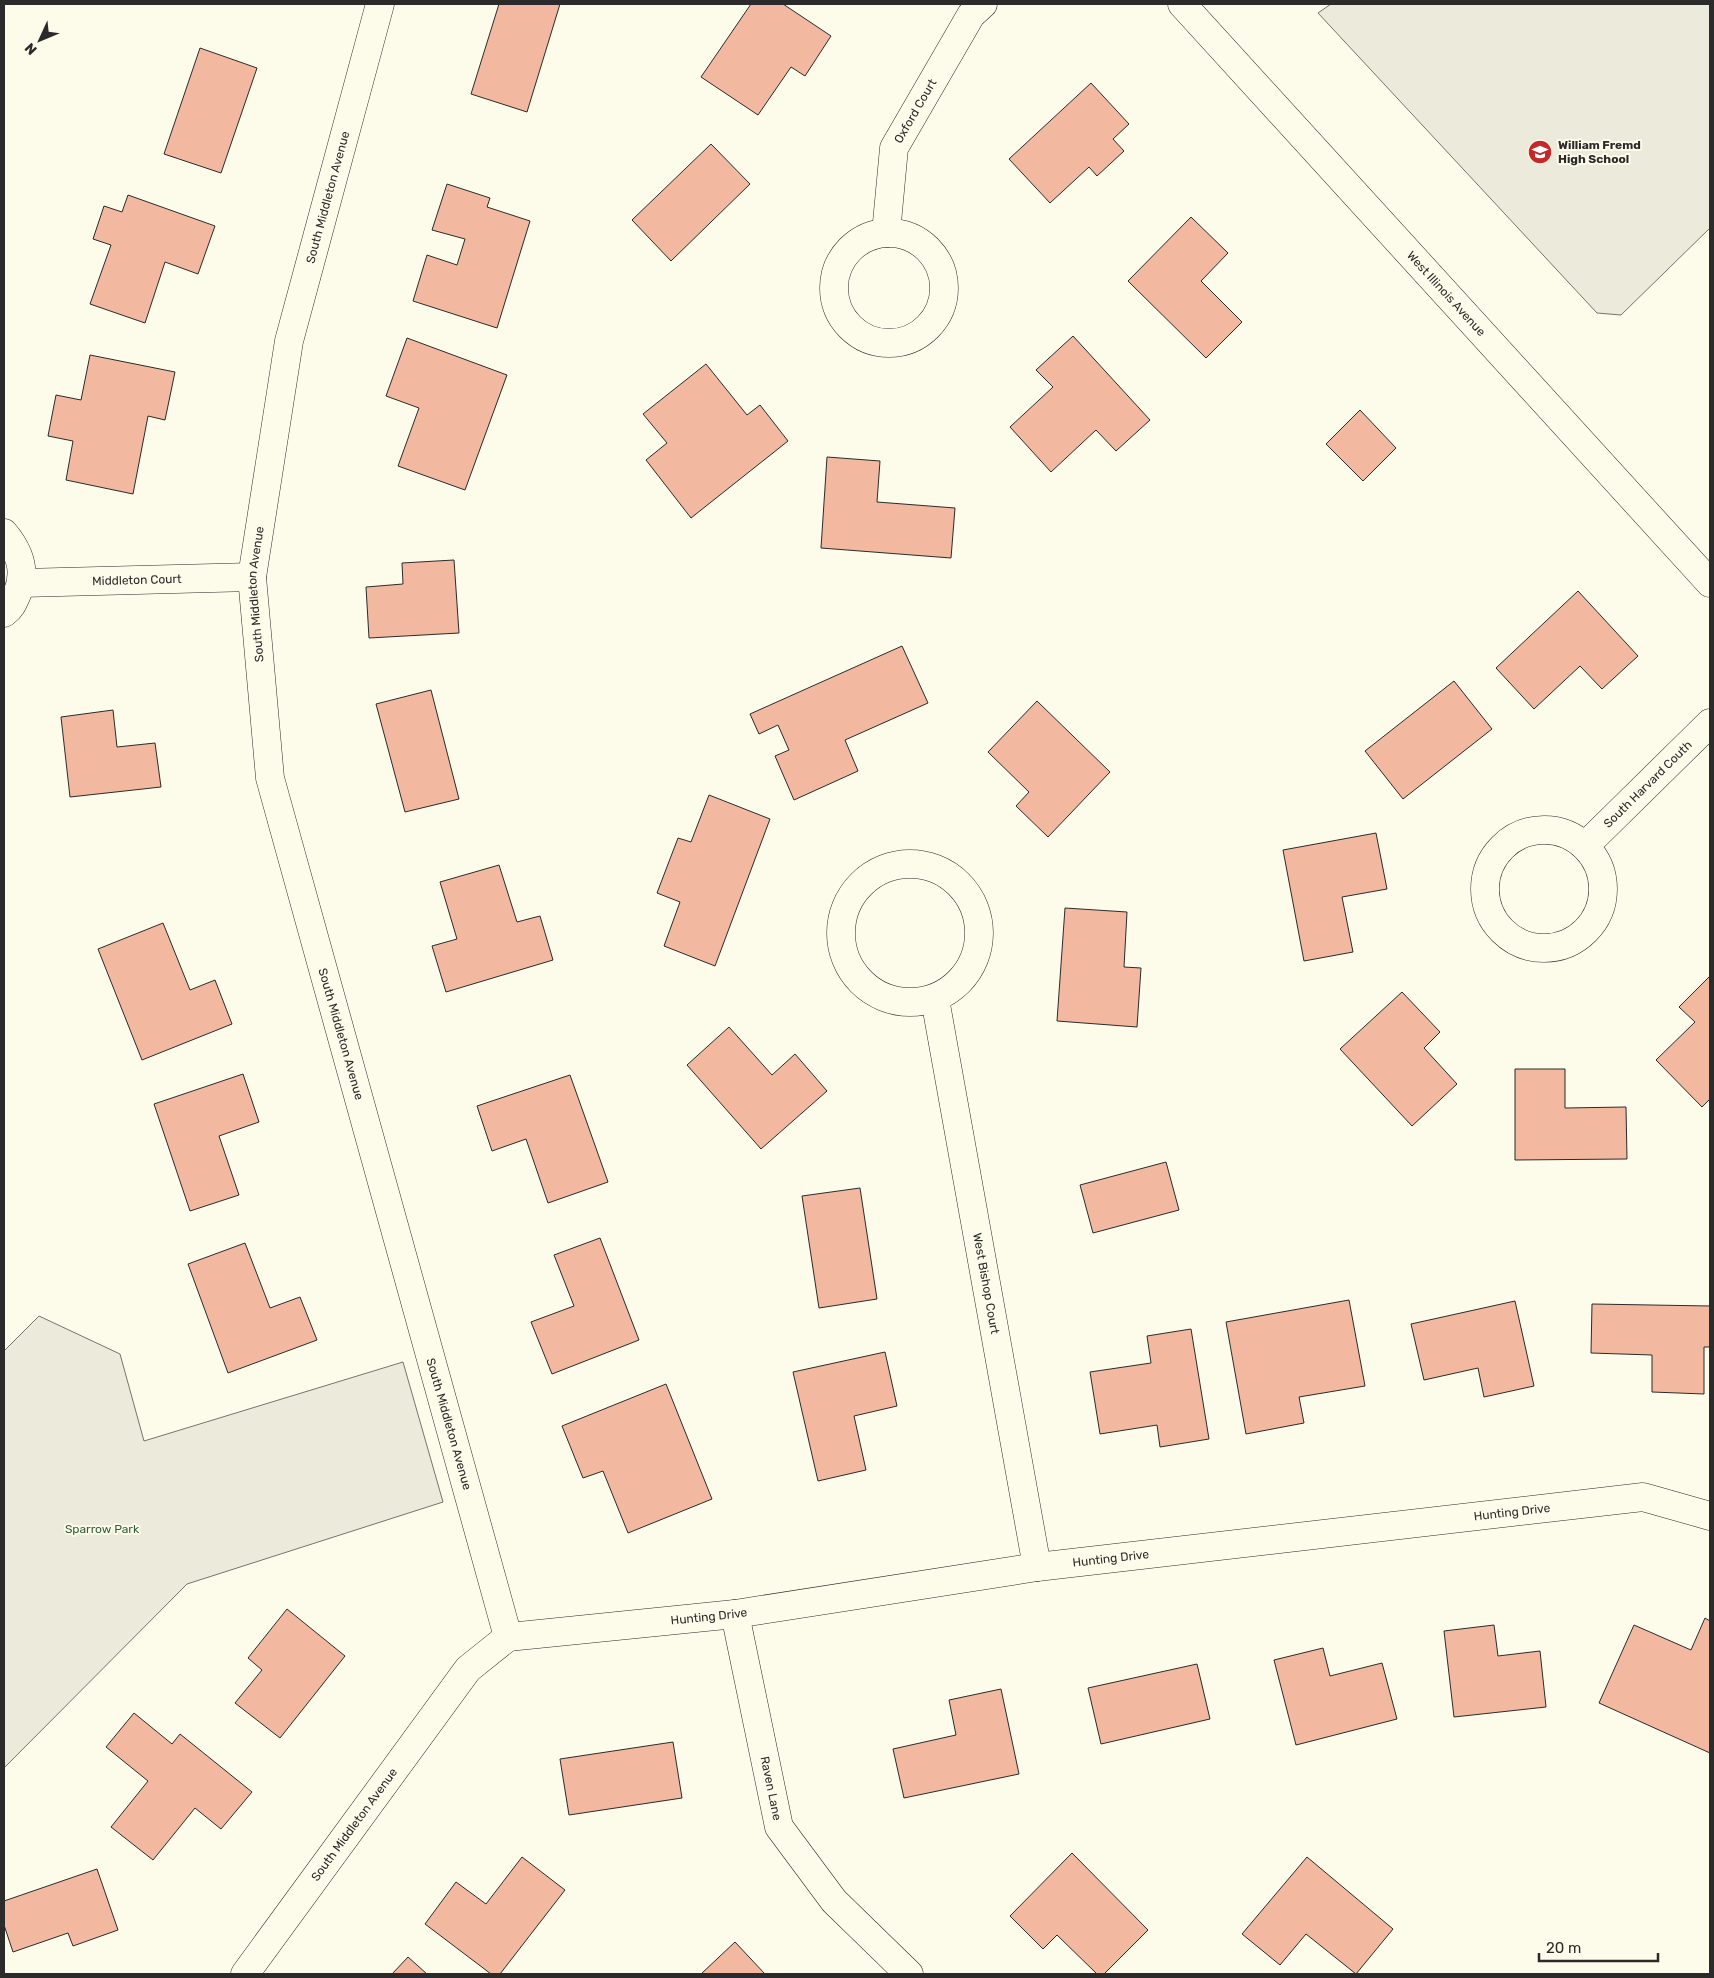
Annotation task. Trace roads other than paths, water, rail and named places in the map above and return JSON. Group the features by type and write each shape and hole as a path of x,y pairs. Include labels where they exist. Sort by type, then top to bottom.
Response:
{"street":[{"name":"South Middleton Avenue","path":"245,1974 468,1669 508,1637 270,778 252,578 289,341 380,4"},
{"name":"Oxford Court","path":"886,233 894,148 971,15 983,4"},
{"name":"West Illinois Avenue","path":"1182,4 1710,583"},
{"path":"886,233 908,236 926,248 939,265 944,286 941,308 929,326 912,339 891,344 869,340 851,329 838,312 833,290 836,269 847,251 865,238 886,233"},
{"path":"4,533 16,548 22,565 22,583 11,608 4,613"},
{"name":"Middleton Court","path":"22,583 252,578"},
{"name":"South Harvard Couth","path":"1585,846 1710,723"},
{"path":"1546,830 1568,835 1585,846 1593,855 1602,873 1604,884 1602,904 1587,931 1563,946 1551,948 1531,947 1512,939 1497,925 1486,901 1487,872 1495,856 1509,842 1525,833 1546,830"},
{"path":"911,864 938,869 960,885 975,908 980,935 974,962 958,984 935,998 908,1003 882,997 860,981 845,958 840,932 846,904 861,882 884,868 911,864"},
{"name":"West Bishop Court","path":"935,998 1037,1567"},
{"name":"Hunting Drive","path":"508,1637 735,1614 1037,1567 1643,1497 1710,1516"},
{"name":"Raven Lane","path":"735,1614 779,1827 834,1901 909,1974"}],"place":[{"name":"William Fremd High School","path":"1540,152"}],"park label":[{"name":"Sparrow Park","path":"102,1529"}]}
